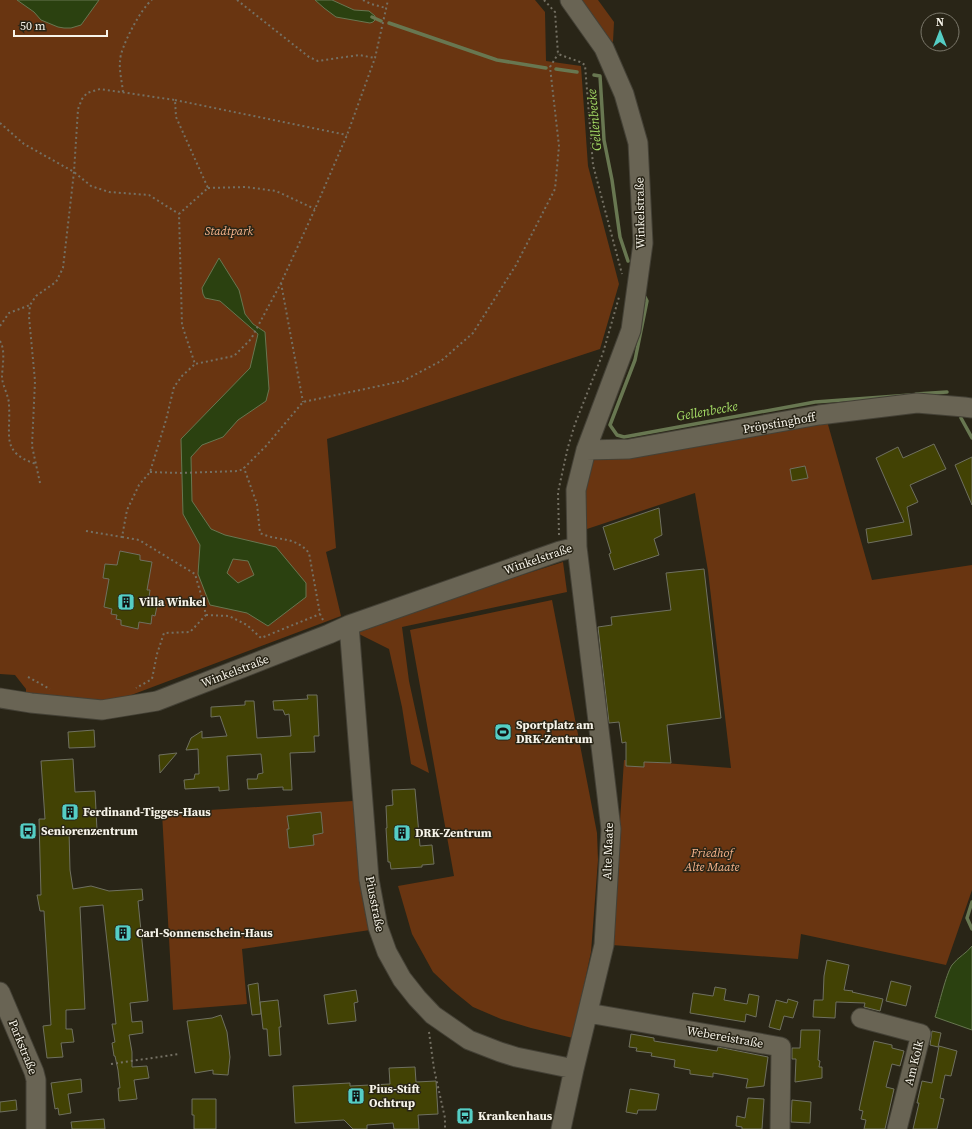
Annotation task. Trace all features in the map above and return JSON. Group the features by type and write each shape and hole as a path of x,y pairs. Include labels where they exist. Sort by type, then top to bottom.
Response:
{"street":[{"name":"Winkelstraße","path":"0,698 31,703 102,710 157,701 349,625 560,551 577,547 576,490 586,450 631,330 643,243 638,143 624,94 604,48 570,0"},
{"name":"Pröpstinghoff","path":"586,450 629,449 819,416 917,403 964,406 972,408"},
{"name":"Alte Maate","path":"560,1129 604,945 611,829 577,547"},
{"name":"Piusstraße","path":"349,625 367,861 378,926 386,952 402,979 431,1019 469,1040 486,1047 516,1057 574,1069"},
{"name":"Parkstraße","path":"0,992 34,1072 36,1080 36,1129"},
{"name":"Webereistraße","path":"588,1013 781,1047 780,1129"},
{"name":"Am Kolk","path":"861,1018 921,1034 898,1129"}],"path":[{"path":"123,92 120,61 121,53 143,9 152,0"},
{"path":"237,0 309,57 318,61 359,55 375,58"},
{"path":"363,0 386,8"},
{"path":"122,537 127,510 139,485 150,472 166,420 174,387 194,364 234,356 251,339 282,283 316,209 375,58 388,0"},
{"path":"150,472 199,473 238,471 244,468 266,446 303,402 403,381 441,361 473,333 516,265 555,189 559,146 550,67 558,54 555,12 544,0"},
{"path":"558,54 585,65 593,165 624,279"},
{"path":"40,483 32,446 35,380 29,317 30,305 36,296 56,282 63,268 74,172 78,109 82,99 87,93 100,89 175,100 346,135"},
{"path":"175,100 176,117 208,188"},
{"path":"0,123 24,144 74,172 91,186 109,192 149,195 180,214"},
{"path":"194,364 182,325 180,214 208,188 246,187 276,191 316,209"},
{"path":"282,283 303,402"},
{"path":"568,447 575,424 603,353 620,294"},
{"path":"0,326 9,313 30,305"},
{"path":"0,342 3,349 2,380 9,403 6,442 11,451 18,458 36,464"},
{"path":"244,468 257,504 260,534 295,542 309,553 320,614 329,634"},
{"path":"86,531 140,540 195,574 206,615"},
{"path":"130,691 152,679 157,654 164,633 190,632 206,615 229,616 247,625 261,638 320,614"},
{"path":"28,677 54,691"},
{"path":"431,1019 434,1069 445,1118 445,1129"},
{"path":"111,1064 179,1054"}],"green space":[{"name":"Stadtpark","path":"0,0 535,0 545,12 546,61 581,66 588,166 619,284 600,349 327,439 336,548 326,552 341,616 126,697 101,701 26,695 26,689 15,675 0,674"},
{"path":"579,0 598,0 614,22 613,42 603,38"},
{"name":"Friedhof Alte Maate","path":"827,421 872,580 972,565 972,890 946,965 801,934 798,959 612,945 624,760 731,768 708,571 695,493 584,530 582,486 589,461"},
{"path":"563,562 567,592 402,627 409,681 429,773 411,764 402,707 389,649 359,634 356,628"},
{"path":"552,600 597,833 598,860 591,952 573,1038 501,1019 473,1007 452,990 433,972 412,934 398,886 454,876 410,630"},
{"path":"353,801 362,887 370,930 242,949 247,1004 173,1010 162,813"}],"shaded area":[{"path":"17,0 99,0 81,25 71,28 64,28 41,20 34,12"},
{"path":"315,0 332,0 354,10 369,11 375,16 375,20 370,23 336,17"},
{"path":"219,258 239,290 245,314 253,324 265,332 269,389 266,401 238,420 223,437 202,445 191,457 192,501 211,529 225,535 276,547 306,583 306,597 268,626 247,613 210,605 198,574 200,545 183,514 181,439 250,368 258,334 220,301 205,298 202,288","holes":["233,559 248,561 254,575 238,583 227,573"]},
{"path":"972,946 972,1030 935,1017 945,982 952,965"}],"building":[{"path":"934,444 946,469 910,485 918,502 907,507 912,535 868,543 866,529 904,522 876,458 898,447 903,458"},
{"path":"972,457 972,505 955,465"},
{"path":"805,466 808,478 792,481 790,469"},
{"path":"659,508 662,535 654,539 659,555 614,570 609,554 611,553 603,527"},
{"path":"120,551 140,555 140,560 152,562 147,590 150,590 149,597 155,598 154,604 157,606 155,616 152,615 151,624 139,622 138,629 121,625 121,620 116,619 117,615 111,614 112,609 104,607 109,579 103,578 105,564 117,565"},
{"path":"704,569 721,718 667,725 671,763 644,762 644,767 626,766 626,742 622,743 619,722 609,723 598,627 612,625 611,617 671,610 666,573"},
{"path":"307,695 317,695 319,736 314,736 315,752 290,753 292,790 283,790 283,787 248,789 247,779 257,779 258,774 263,773 261,754 227,756 229,790 219,791 219,787 185,789 184,780 194,779 195,774 199,774 198,749 186,750 191,738 202,731 202,738 227,736 220,716 211,717 211,707 245,705 245,701 254,701 257,738 291,736 289,714 285,715 283,710 274,710 273,701 308,699"},
{"path":"94,730 95,747 69,748 68,732"},
{"path":"177,753 160,773 159,755"},
{"path":"73,759 75,792 95,791 97,830 69,831 70,870 73,889 91,886 109,891 142,889 143,900 138,901 148,1001 130,1003 132,1022 142,1021 143,1033 129,1035 132,1052 132,1067 147,1066 149,1078 134,1080 137,1099 119,1101 118,1088 120,1088 118,1070 112,1043 115,1042 112,1024 116,1024 103,905 80,907 85,1009 66,1010 66,1029 72,1029 74,1042 61,1043 63,1057 47,1058 43,1026 51,1025 44,911 40,911 37,895 41,895 39,819 45,819 41,761"},
{"name":"DRK-Zentrum","path":"415,789 420,846 432,845 434,864 422,865 422,867 391,869 390,862 388,862 386,806 393,805 392,790"},
{"path":"321,812 323,833 313,835 314,845 289,848 287,816"},
{"path":"827,960 849,965 844,990 883,999 880,1011 864,1007 865,1003 836,1002 835,1018 813,1017 814,1000 823,1000 824,976"},
{"path":"891,981 911,986 906,1006 886,1001"},
{"path":"258,983 261,1014 252,1015 248,985"},
{"path":"715,987 726,989 724,1000 747,1004 749,994 759,996 756,1017 746,1014 745,1022 690,1013 693,993 713,996"},
{"path":"356,990 358,1002 354,1003 356,1021 328,1024 324,995"},
{"path":"788,999 798,1002 793,1018 784,1016 780,1030 769,1027 776,1000 787,1003"},
{"path":"278,1000 281,1027 279,1027 281,1055 269,1056 267,1029 263,1029 260,1002"},
{"path":"221,1015 227,1032 230,1057 228,1075 213,1074 213,1070 195,1073 187,1021 212,1018"},
{"path":"801,1030 820,1030 818,1060 820,1061 819,1067 822,1067 822,1078 795,1082 796,1059 792,1059 792,1048 800,1048"},
{"path":"932,1031 941,1033 938,1047 930,1045"},
{"path":"631,1034 654,1038 654,1041 717,1051 718,1047 768,1057 764,1086 746,1088 748,1079 713,1073 713,1077 690,1074 690,1070 674,1067 675,1060 651,1056 652,1053 636,1051 637,1048 629,1047"},
{"path":"874,1041 892,1045 892,1048 904,1051 900,1066 892,1064 886,1087 894,1089 885,1129 864,1129 866,1120 861,1119 863,1111 859,1110"},
{"path":"939,1046 957,1051 951,1076 945,1075 940,1098 944,1099 937,1129 913,1129 922,1081 932,1083"},
{"name":"Pius-Stift Ochtrup","path":"415,1067 416,1082 436,1081 438,1114 418,1115 419,1129 394,1129 393,1123 367,1125 367,1129 353,1129 344,1120 295,1123 293,1086 350,1083 350,1086 390,1084 389,1068"},
{"path":"81,1079 82,1092 68,1094 71,1113 59,1115 58,1108 55,1109 51,1083"},
{"path":"630,1089 659,1094 656,1110 638,1110 637,1114 626,1112"},
{"path":"748,1098 764,1099 762,1129 742,1129 742,1127 736,1126 737,1116 745,1118"},
{"path":"192,1099 216,1099 216,1129 194,1129"},
{"path":"16,1100 17,1110 0,1112 0,1102"},
{"path":"792,1100 811,1102 810,1123 791,1122"},
{"path":"104,1119 105,1129 72,1129 71,1122"}],"waterway":[{"name":"Gellenbecke","path":"372,17 381,21"},
{"name":"Gellenbecke","path":"389,23 497,60 546,68"},
{"name":"Gellenbecke","path":"556,69 577,72"},
{"name":"Gellenbecke","path":"594,75 600,76 604,140 612,180 620,237 628,261"},
{"name":"Gellenbecke","path":"645,297 647,301 635,360 610,425 617,435 624,437 815,402 910,395"},
{"name":"Gellenbecke","path":"916,394 947,392"},
{"name":"Gellenbecke","path":"961,418 972,438"},
{"name":"Gellenbecke","path":"972,902 967,918 972,929"}],"place":[{"name":"Villa Winkel","path":"126,602"},
{"name":"Sportplatz am DRK-Zentrum","path":"503,732"},
{"name":"Ferdinand-Tigges-Haus","path":"70,812"},
{"name":"Seniorenzentrum","path":"28,831"},
{"name":"DRK-Zentrum","path":"402,833"},
{"name":"Carl-Sonnenschein-Haus","path":"123,933"},
{"name":"Pius-Stift Ochtrup","path":"356,1096"},
{"name":"Krankenhaus","path":"465,1116"}]}
